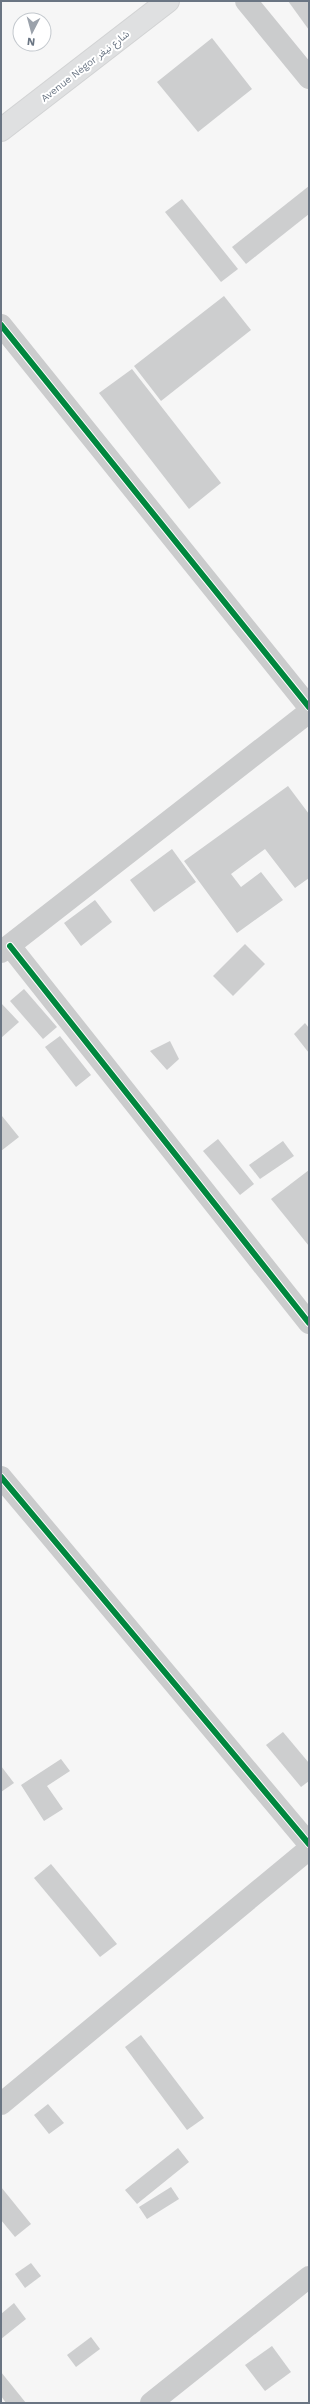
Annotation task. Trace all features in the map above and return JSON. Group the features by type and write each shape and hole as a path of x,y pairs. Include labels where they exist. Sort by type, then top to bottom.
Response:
{"main road":[{"name":"Avenue Négor شارع نيغر","path":"1,130 168,1"}],"street":[{"path":"246,1 309,78"},
{"path":"1,325 309,707"},
{"path":"309,712 5,949 309,1323"},
{"path":"1,1477 309,1844"},
{"path":"3,2098 309,1849"},
{"path":"151,2403 309,2277"}],"building":[{"path":"288,1 309,1 309,30"},
{"path":"212,38 252,89 198,132 157,82"},
{"path":"309,186 309,214 246,264 232,247"},
{"path":"182,199 238,269 221,282 165,212"},
{"path":"224,296 251,330 161,401 134,366"},
{"path":"132,369 221,483 189,509 99,393"},
{"path":"288,786 309,814 309,878 295,888 265,849 231,874 241,887 261,872 283,900 237,933 184,861"},
{"path":"172,849 196,882 154,912 130,880"},
{"path":"95,900 112,922 81,946 64,923"},
{"path":"245,944 265,964 233,996 213,976"},
{"path":"24,989 57,1027 43,1039 10,1001"},
{"path":"1,1003 19,1022 1,1038"},
{"path":"305,1023 309,1028 309,1053 294,1034"},
{"path":"60,1036 91,1075 76,1087 45,1047"},
{"path":"170,1041 179,1059 167,1070 150,1051"},
{"path":"2,1116 19,1137 1,1151 1,1117"},
{"path":"218,1139 254,1184 240,1195 203,1151"},
{"path":"283,1141 294,1156 260,1179 249,1165"},
{"path":"309,1170 309,1246 271,1199"},
{"path":"283,1732 309,1763 309,1781 301,1787 266,1745"},
{"path":"61,1759 70,1771 47,1786 63,1809 44,1821 21,1785"},
{"path":"1,1766 14,1783 1,1792"},
{"path":"51,1864 117,1944 100,1957 34,1878"},
{"path":"141,2035 204,2118 187,2130 125,2047"},
{"path":"48,2104 64,2123 49,2134 34,2115"},
{"path":"178,2148 189,2162 137,2204 125,2190"},
{"path":"1,2187 31,2224 15,2237 1,2220"},
{"path":"171,2187 179,2199 147,2219 139,2207"},
{"path":"31,2263 41,2276 25,2288 15,2274"},
{"path":"14,2303 26,2319 1,2339 1,2314"},
{"path":"91,2337 100,2349 76,2367 67,2355"},
{"path":"272,2346 291,2372 265,2391 245,2365"},
{"path":"1,2372 26,2403 6,2403 1,2396"}],"cycle path":[{"path":"1,325 309,707"},
{"path":"10,946 309,1323"},
{"path":"1,1477 309,1844"}]}
